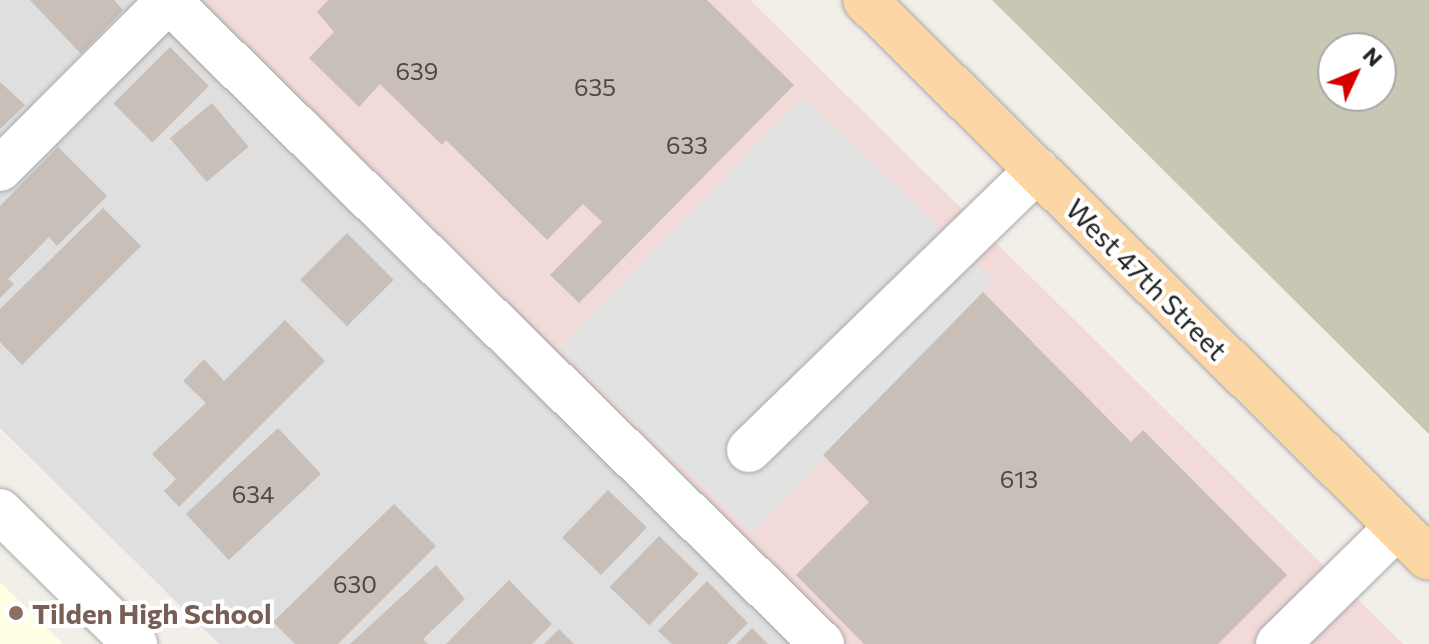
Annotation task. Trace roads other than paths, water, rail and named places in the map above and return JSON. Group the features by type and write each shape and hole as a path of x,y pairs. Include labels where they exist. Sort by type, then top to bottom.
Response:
{"main road":[{"name":"West 47th Street","path":"865,0 1429,558"}],"street":[{"path":"0,169 168,0 822,644"},
{"path":"749,450 1037,170"},
{"path":"0,511 135,644"},
{"path":"1278,644 1397,527"}],"place":[{"name":"Tilden High School","path":"16,613"}]}
